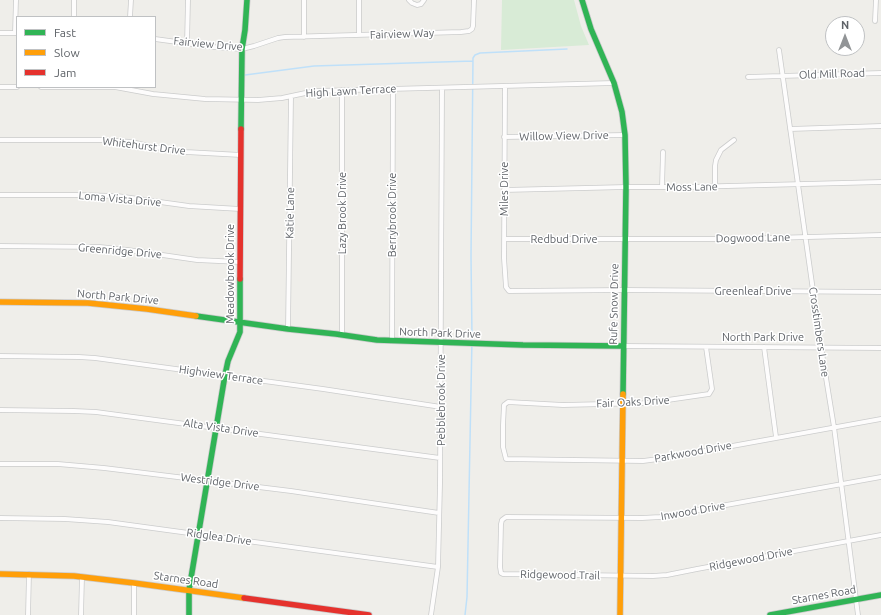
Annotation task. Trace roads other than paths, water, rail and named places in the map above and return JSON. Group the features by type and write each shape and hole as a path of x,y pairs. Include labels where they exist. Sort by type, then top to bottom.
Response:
{"street":[{"path":"0,33 16,33 16,0"},
{"path":"74,0 74,16"},
{"path":"130,16 131,0"},
{"path":"187,43 188,0"},
{"name":"Meadowbrook Drive","path":"189,615 189,590 225,375 228,361 238,341 240,332 242,49 247,0"},
{"path":"304,0 304,37"},
{"path":"359,0 359,35"},
{"path":"409,0 417,5 421,4 424,0"},
{"name":"Fairview Way","path":"332,36 469,31 472,29 474,21 474,0"},
{"name":"Rufe Snow Drive","path":"582,0 591,28 614,82 622,112 625,135 626,187 620,615"},
{"path":"875,21 876,0"},
{"name":"Fairview Drive","path":"156,39 214,47 242,49 278,38 332,36"},
{"name":"Crosstimbers Lane","path":"779,50 821,348 834,427 858,615"},
{"name":"Old Mill Road","path":"748,77 881,73"},
{"name":"High Lawn Terrace","path":"120,88 153,94 205,99 258,100 282,98 314,91 614,82"},
{"name":"Miles Drive","path":"505,86 504,258 505,283 509,291"},
{"path":"0,87 16,87"},
{"name":"Pebblebrook Drive","path":"431,615 438,567 441,407 442,88"},
{"name":"Berrybrook Drive","path":"392,341 393,89"},
{"name":"Lazy Brook Drive","path":"342,90 342,335"},
{"name":"Katie Lane","path":"288,329 291,96"},
{"path":"790,129 881,126"},
{"name":"Willow View Drive","path":"504,137 625,135"},
{"name":"Whitehurst Drive","path":"0,140 101,140 132,142 186,152 241,154"},
{"path":"716,186 716,160 721,150 734,140"},
{"path":"662,152 662,187"},
{"name":"Moss Lane","path":"504,190 881,182"},
{"name":"Loma Vista Drive","path":"0,195 117,196 204,208 240,209"},
{"name":"Dogwood Lane","path":"625,239 735,239 881,235"},
{"name":"Redbud Drive","path":"504,239 625,239"},
{"name":"Greenridge Drive","path":"0,246 100,247 197,260 240,262"},
{"name":"Greenleaf Drive","path":"509,291 624,290 881,292"},
{"name":"North Park Drive","path":"0,302 88,303 147,309 288,329 392,341 623,346 881,348"},
{"name":"Fair Oaks Drive","path":"505,456 503,447 504,405 508,402 623,404 647,403 709,394 712,389 706,347"},
{"path":"764,347 776,437"},
{"name":"Highview Terrace","path":"0,356 95,358 225,375 441,407"},
{"name":"Alta Vista Drive","path":"0,410 96,412 440,458"},
{"name":"Parkwood Drive","path":"505,456 508,460 643,461 881,419"},
{"name":"Westridge Drive","path":"0,464 58,464 104,468 291,491 439,513"},
{"name":"Inwood Drive","path":"501,571 501,524 503,518 506,517 660,517 881,477"},
{"name":"Ridglea Drive","path":"0,518 59,518 96,521 438,567"},
{"name":"Ridgewood Drive","path":"621,576 667,575 881,536"},
{"name":"Ridgewood Trail","path":"501,571 503,574 621,576"},
{"name":"Starnes Road","path":"0,574 82,577 369,615"},
{"path":"28,615 29,574"},
{"path":"81,615 82,577"},
{"path":"134,583 134,615"},
{"name":"Starnes Road","path":"770,615 881,595"}],"waterway":[{"path":"465,615 467,597 472,338 471,256 473,58 475,55 480,53 567,49"},
{"path":"245,75 314,66 473,61"}]}
